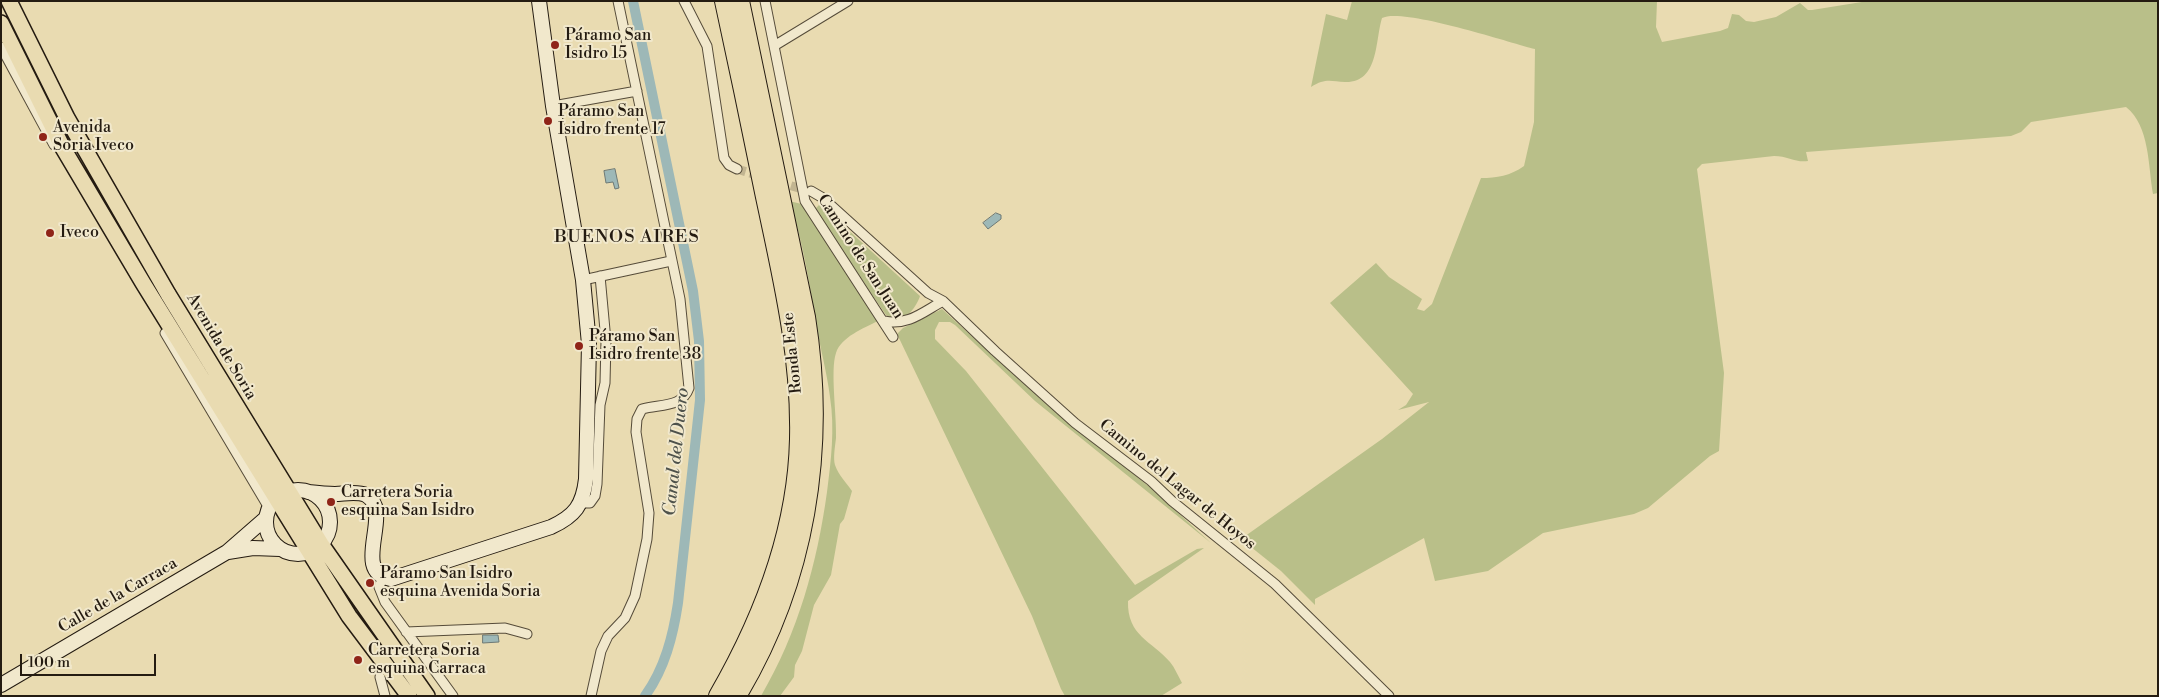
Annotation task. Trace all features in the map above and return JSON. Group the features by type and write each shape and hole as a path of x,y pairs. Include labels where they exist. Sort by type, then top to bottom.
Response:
{"highway":[{"name":"Ronda Este","path":"718,696 748,641 774,578 794,490 799,440 798,388 792,329 724,1"},
{"name":"Ronda Este","path":"737,696 772,629 793,571 804,521 813,464 814,395 806,317 740,1"}],"main road":[{"name":"Avenida de Soria","path":"9,1 66,118 168,294 274,504"},
{"name":"Avenida de Soria","path":"1,23 63,148 274,504 315,548 427,696"},
{"name":"Avenida de Soria","path":"315,548 349,616 408,696"}],"street":[{"path":"280,549 269,536 274,504 300,490 308,492 351,493 366,496 374,505 377,515 372,559 374,566 383,577 391,578 550,527 564,521 578,508 584,495 586,479 589,344 583,280 553,106 539,1"},
{"path":"591,696 601,651 608,636 626,618 635,596 647,539 649,513 636,432 637,419 642,409 679,402 686,397 689,388 684,329 618,1"},
{"path":"684,1 708,46 724,158 729,165 737,169"},
{"name":"Camino de San Juan","path":"765,1 805,201 893,336"},
{"path":"774,46 848,1"},
{"name":"Avenida de Soria","path":"1,46 47,134 274,504"},
{"path":"553,106 637,91"},
{"name":"Camino del Lagar de Hoyos","path":"811,191 823,198 928,293 943,301 1075,423 1151,480 1172,501 1275,584 1389,696"},
{"path":"583,280 671,261"},
{"path":"580,503 590,503 596,496 600,405 604,383 606,341 600,276"},
{"path":"884,321 897,323 908,320 943,301"},
{"path":"308,492 322,501 328,511 330,521 330,528 315,548"},
{"path":"330,521 339,504 351,493"},
{"name":"Calle de la Carraca","path":"1,686 227,552 274,504"},
{"name":"Calle de la Carraca","path":"227,552 253,548 280,549 291,554 315,548"},
{"path":"383,577 379,586 385,602 452,696"},
{"path":"406,632 505,628 527,634"},
{"path":"380,677 385,696"}],"green space":[{"path":"1352,1 1657,1 1656,27 1662,42 1728,28 1732,14 1739,15 1746,21 1754,22 1776,17 1800,3 1808,10 1812,10 1868,1 2158,1 2158,193 2153,194 2144,135 2134,115 2126,107 2031,122 2021,132 2011,136 1806,152 1808,161 1774,156 1702,164 1697,169 1724,373 1719,451 1710,456 1648,508 1634,514 1543,533 1488,571 1435,581 1424,538 1315,599 1315,605 1281,571 1241,539 1382,439 1429,402 1398,410 1406,405 1413,394 1330,303 1376,263 1389,277 1422,299 1417,309 1424,311 1432,304 1481,178 1503,176 1524,166 1534,122 1535,49 1456,27 1411,17 1393,16 1382,18 1374,59 1364,76 1345,82 1324,81 1311,87 1326,14 1347,20"},
{"path":"789,201 806,205 878,321 843,342 836,353 834,361 836,438 834,462 838,472 852,491 844,519 840,524 831,575 814,605 802,651 795,665 794,677 780,696 761,696 786,648 804,597 823,519 832,445 832,421 827,378 802,246"},
{"path":"820,204 920,296 911,312 897,319 886,315 814,210"},
{"path":"942,309 1022,382 1152,489 1211,543 1035,401 955,325 950,322 939,322 935,330 935,339 966,371 1135,585 1197,549 1204,548 1128,601 1129,613 1136,630 1170,662 1182,683 1161,696 1065,696 1061,689 1032,616 898,336 898,333 903,328"}],"water":[{"path":"615,169 619,188 615,189 613,182 606,183 604,171"},
{"path":"996,213 1001,215 1001,219 988,229 983,223"},
{"path":"483,635 498,635 499,642 483,643"}],"waterway":[{"name":"Canal del Duero","path":"633,1 693,291 699,341 700,400 678,603 674,628 663,663 645,696"}],"tunnel":[{"path":"737,169 763,177"},
{"path":"778,182 809,191"}],"place":[{"name":"Páramo San Isidro 15","path":"555,45"},
{"name":"Páramo San Isidro frente 17","path":"548,121"},
{"name":"Avenida Soria Iveco","path":"43,137"},
{"name":"Iveco","path":"50,233"},
{"name":"Páramo San Isidro frente 38","path":"579,346"},
{"name":"Carretera Soria esquina San Isidro","path":"331,502"},
{"name":"Páramo San Isidro esquina Avenida Soria","path":"370,583"},
{"name":"Carretera Soria esquina Carraca","path":"358,660"}],"district":[{"name":"BUENOS AIRES","path":"627,238"}]}
